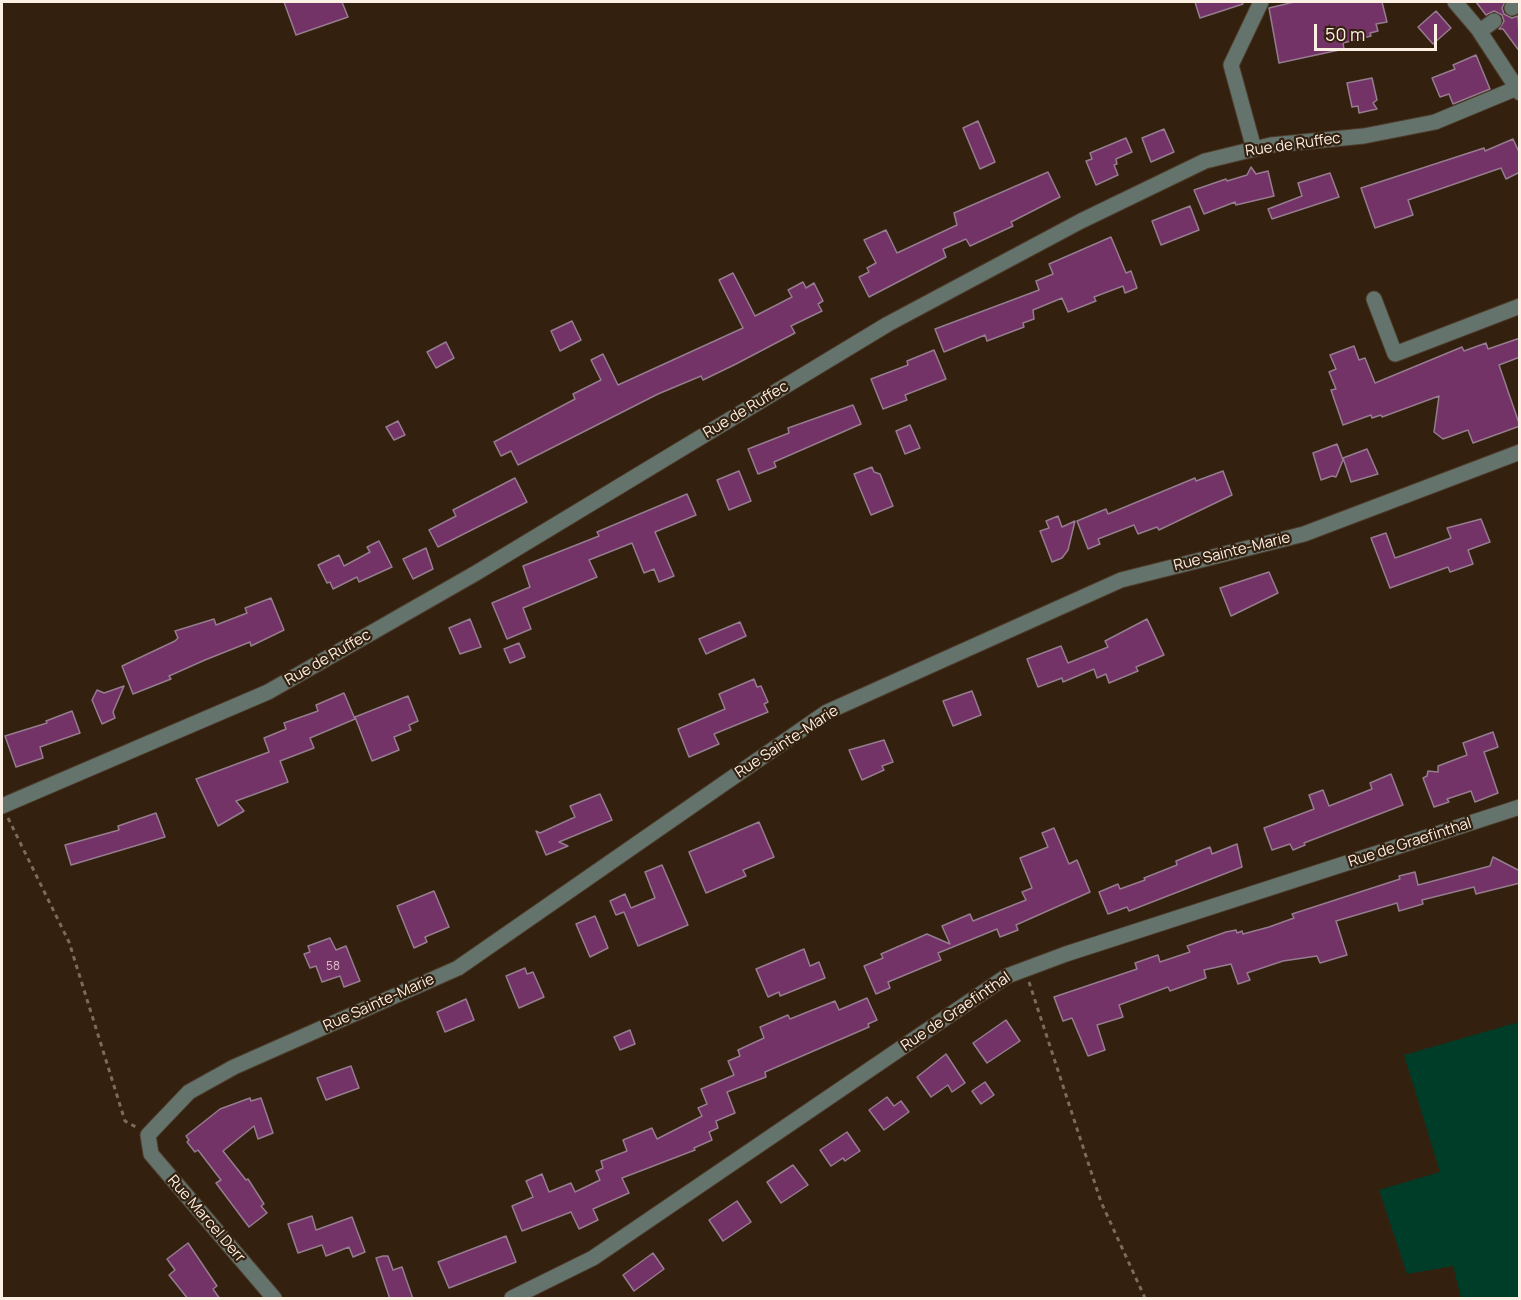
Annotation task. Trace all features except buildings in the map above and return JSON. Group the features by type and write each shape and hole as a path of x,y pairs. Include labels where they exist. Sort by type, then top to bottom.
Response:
{"street":[{"path":"1254,149 1232,65 1260,2"},
{"path":"1455,2 1480,31 1518,91"},
{"path":"1480,31 1494,21"},
{"name":"Rue de Ruffec","path":"2,806 268,692 476,573 888,324 1081,220 1205,161 1254,149 1364,136 1436,122 1518,91"},
{"path":"1374,299 1395,354 1520,306"},
{"name":"Rue Sainte-Marie","path":"148,1135 189,1092 216,1077 458,968 827,712 1121,580 1304,534 1520,452"},
{"name":"Rue de Graefinthal","path":"512,1299 593,1258 1007,976 1520,807"},
{"name":"Rue Marcel Derr","path":"148,1135 151,1154 274,1299"}],"path":[{"path":"2,806 69,942 125,1121 148,1135"},
{"path":"1025,969 1101,1202 1145,1299"}],"green space":[{"path":"1519,1022 1519,1298 1461,1298 1453,1266 1407,1274 1379,1190 1440,1172 1404,1055"}]}
